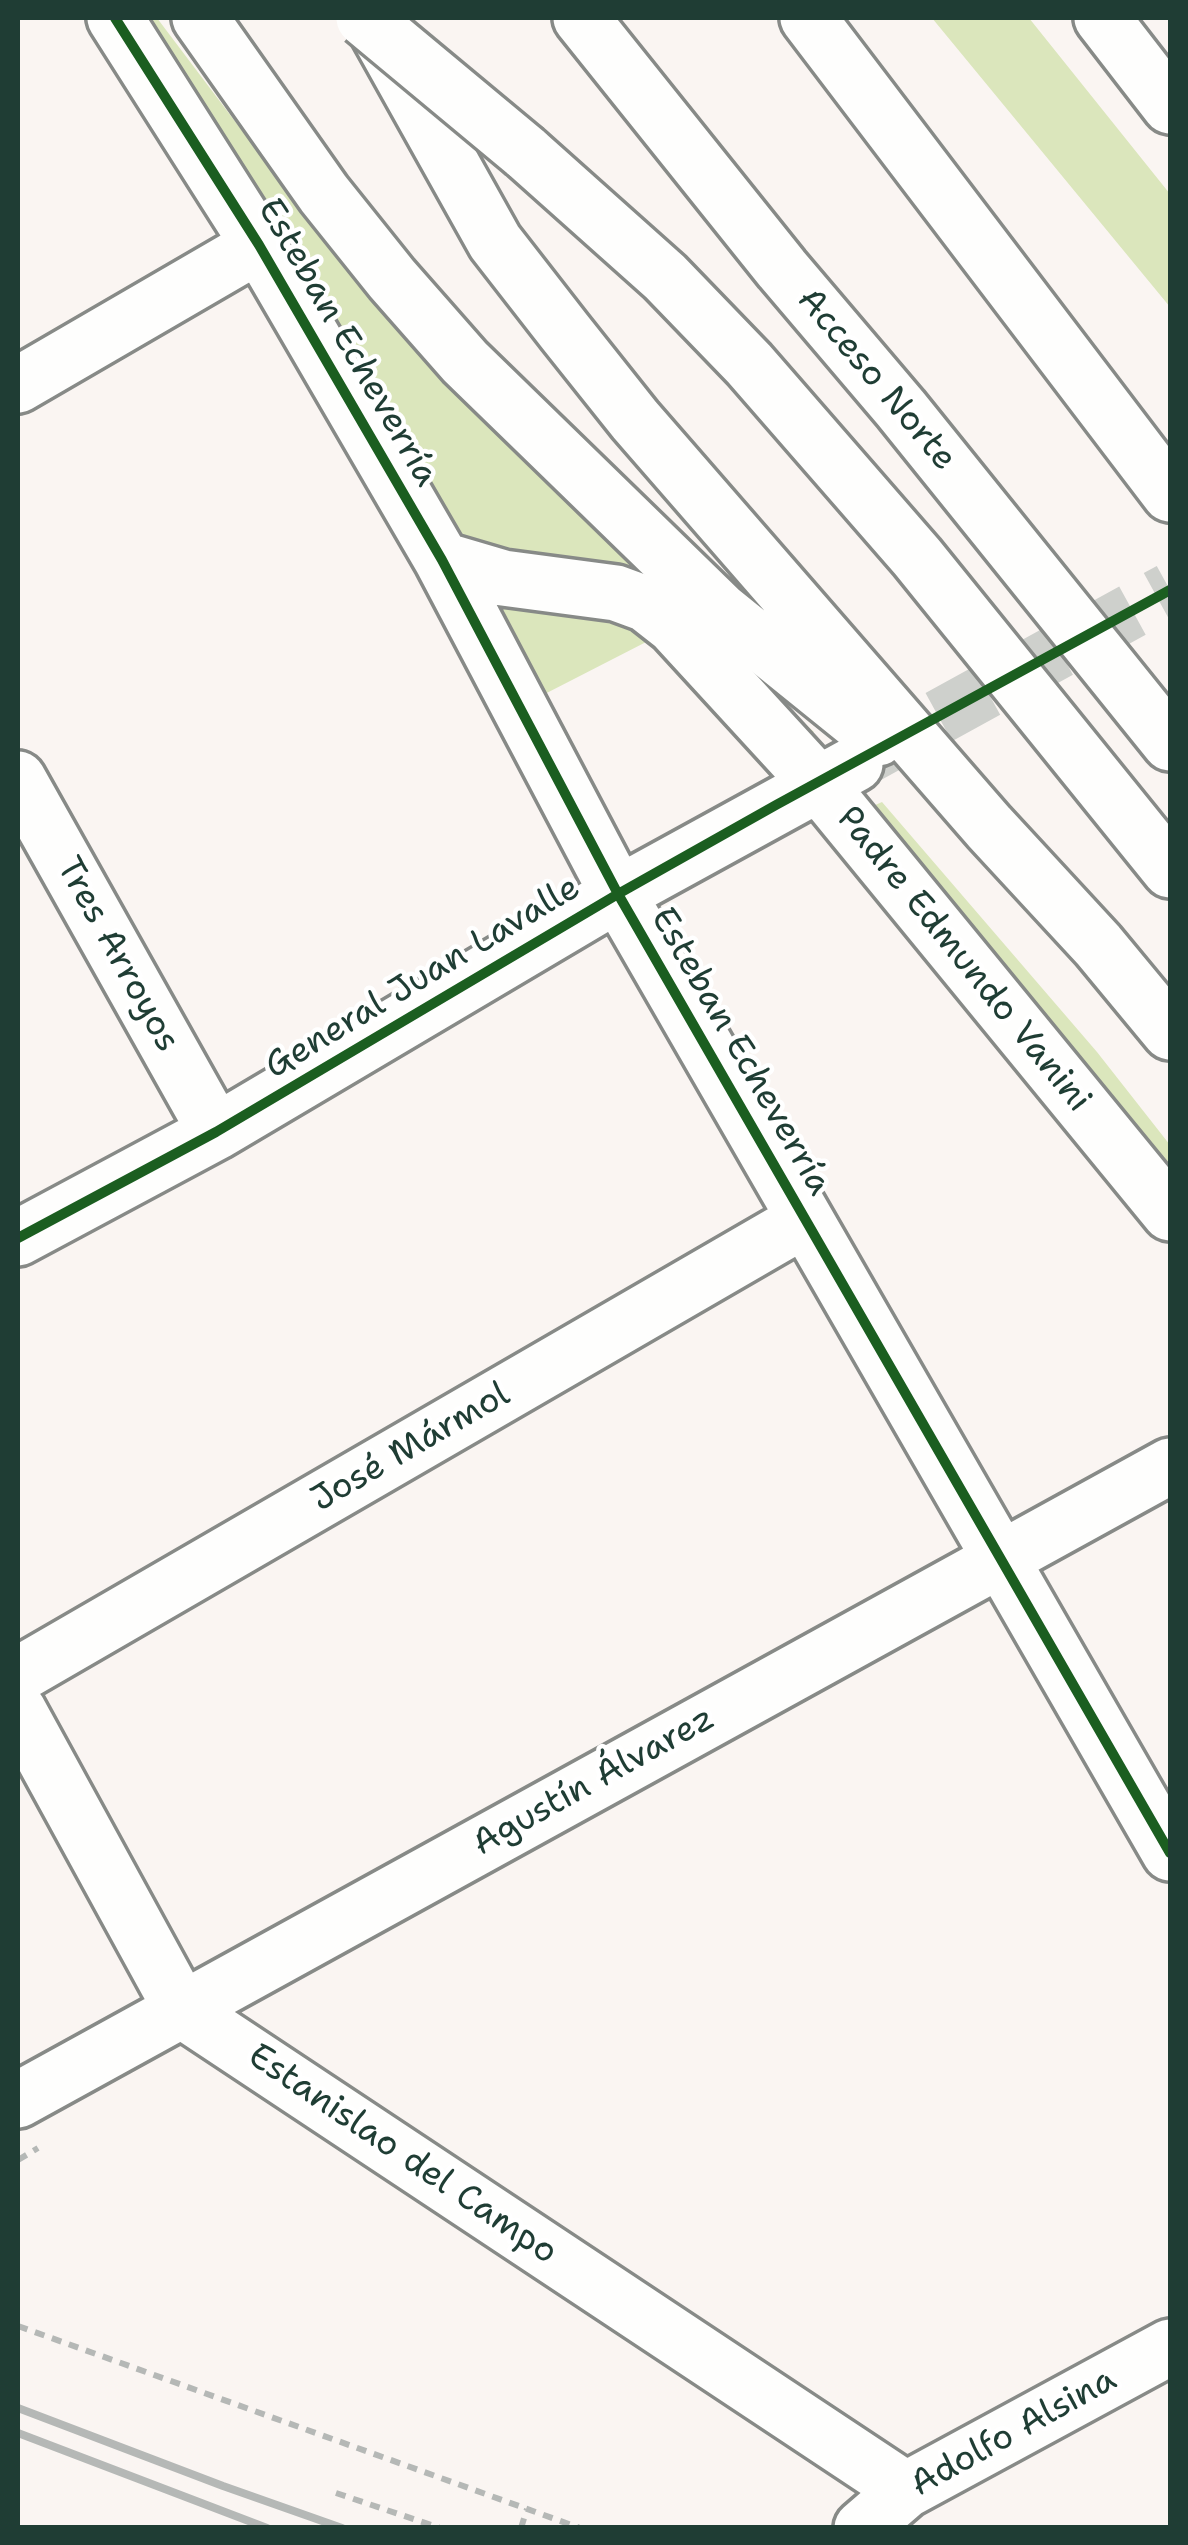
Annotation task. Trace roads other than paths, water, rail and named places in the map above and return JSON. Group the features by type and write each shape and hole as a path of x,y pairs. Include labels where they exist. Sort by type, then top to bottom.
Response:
{"main road":[{"name":"Esteban Echeverría","path":"114,18 259,244 442,560 618,894 1170,1852"},
{"path":"200,18 324,194 465,362 721,611 989,828"},
{"path":"367,18 496,242 635,420 989,828 1098,945 1170,1032"},
{"path":"367,18 665,277 749,364 917,558 1170,870"},
{"name":"Acceso Norte","path":"581,18 1170,743"},
{"path":"808,18 1170,494"},
{"path":"1102,18 1170,106"},
{"path":"18,385 259,244"},
{"name":"Padre Edmundo Vanini","path":"442,560 502,578 616,593 646,604 674,626 836,773 1170,1212"},
{"name":"General Juan Lavalle","path":"18,1238 216,1132 618,894 836,773"},
{"name":"Tres Arroyos","path":"18,779 216,1132"},
{"name":"José Mármol","path":"18,1676 804,1220"},
{"name":"Agustín Álvarez","path":"18,2100 1170,1466"},
{"name":"Estanislao del Campo","path":"18,1710 182,2010 906,2490"},
{"name":"Adolfo Alsina","path":"862,2528 906,2490 1170,2347"}],"tunnel":[{"path":"866,757 1170,590"}],"railway":[{"path":"18,2408 342,2528"},
{"path":"18,2433 267,2528"}]}
